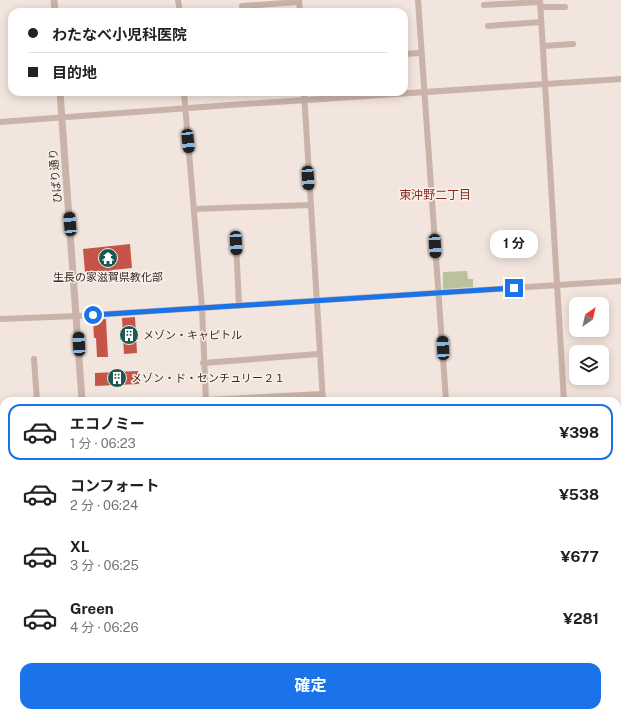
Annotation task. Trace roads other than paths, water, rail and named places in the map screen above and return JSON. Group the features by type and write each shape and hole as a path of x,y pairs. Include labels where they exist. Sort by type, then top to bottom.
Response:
{"street":[{"path":"418,0 446,397"},
{"path":"242,6 299,1"},
{"path":"484,5 540,3 565,6"},
{"path":"540,3 564,397"},
{"path":"488,26 541,22"},
{"path":"543,46 572,44"},
{"path":"408,54 421,53"},
{"path":"408,93 621,79"},
{"name":"ひばり通り","path":"60,96 82,397"},
{"path":"184,96 202,308 203,363 206,397"},
{"path":"304,96 322,397"},
{"path":"0,122 364,96"},
{"path":"194,209 310,205"},
{"path":"236,243 239,306"},
{"path":"0,319 77,316 621,281"},
{"path":"203,363 319,354"},
{"path":"34,359 37,397"}],"place":[{"name":"生長の家滋賀県教化部","path":"108,258"},
{"name":"メゾン・キャピトル","path":"129,335"},
{"name":"メゾン・ド・センチュリー２１","path":"117,378"}],"district":[{"name":"東沖野二丁目","path":"435,195"}]}
